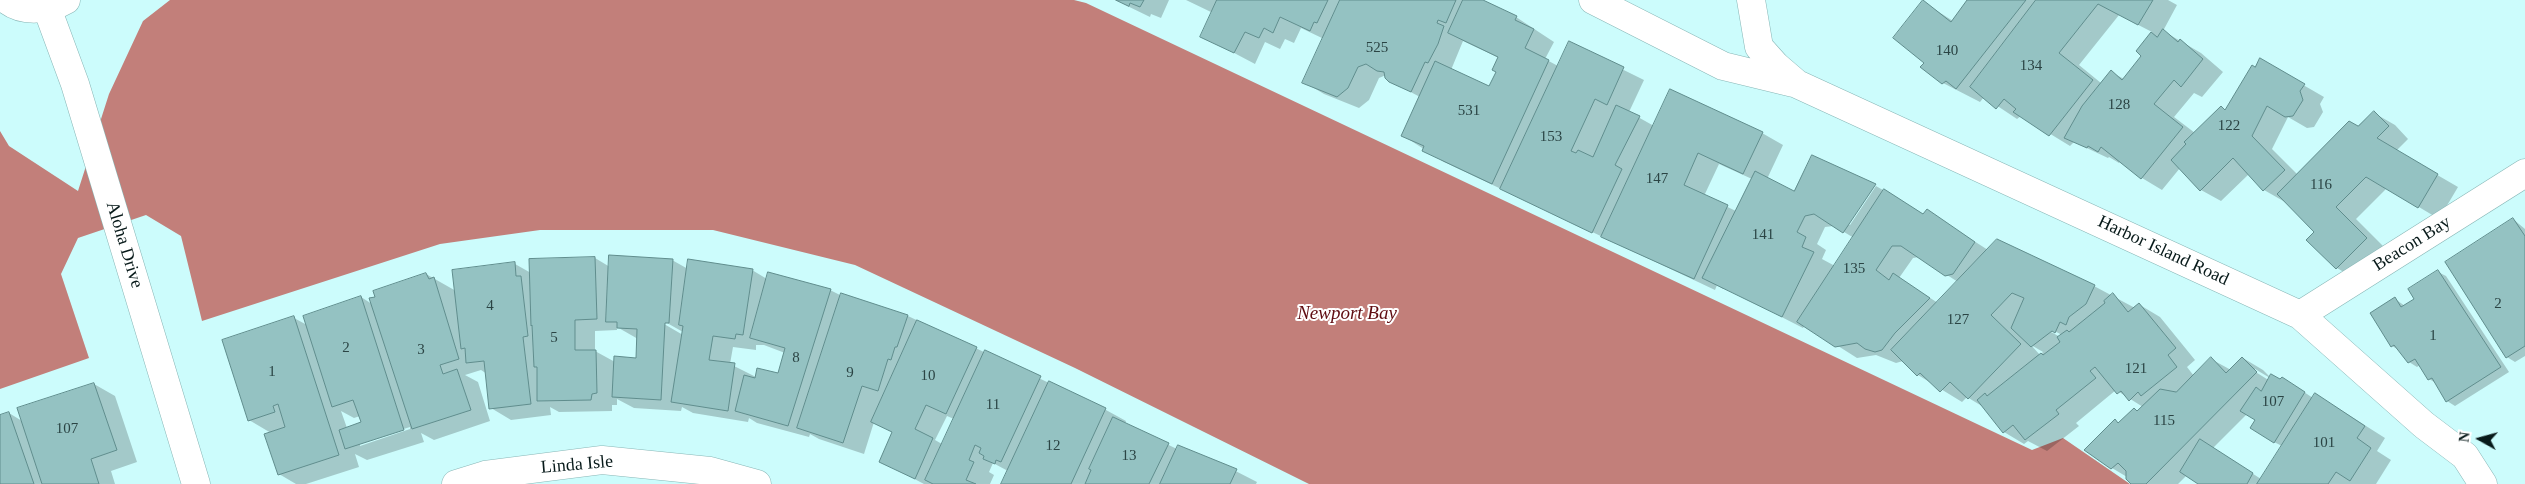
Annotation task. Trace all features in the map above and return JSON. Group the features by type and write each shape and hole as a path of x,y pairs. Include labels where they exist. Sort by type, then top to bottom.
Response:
{"street":[{"name":"Aloha Drive","path":"6,0 29,8 57,4 76,84 196,484"},
{"name":"Harbor Island Road","path":"1593,0 1723,66 1798,84 2300,315 2424,425 2465,456 2483,484"},
{"name":"Harbor Island Road","path":"1751,0 1759,47 1776,66 1798,84"},
{"name":"Beacon Bay","path":"2300,315 2525,173"},
{"name":"Linda Isle","path":"456,484 485,475 602,460 710,471 757,484"}],"water":[{"name":"Newport Bay","path":"170,0 1074,0 1086,3 2032,450 2063,438 2130,484 1309,484 1075,368 855,265 713,230 540,230 440,244 202,321 181,236 146,215 78,238 61,274 89,358 0,389 0,131 9,146 78,191 109,94 143,21"}],"building":[{"path":"1116,0 1144,0 1140,7 1130,3 1129,6"},
{"path":"1217,0 1328,0 1317,23 1314,22 1310,31 1280,17 1273,33 1264,28 1259,38 1245,32 1234,53 1200,37"},
{"path":"1340,0 1456,0 1446,23 1438,20 1437,23 1444,26 1438,44 1428,63 1425,62 1411,92 1389,82 1385,78 1384,72 1377,71 1366,64 1358,67 1348,88 1337,97 1302,83"},
{"path":"1463,0 1483,0 1517,16 1515,20 1534,29 1525,48 1549,60 1492,184 1422,151 1424,146 1401,136 1435,61 1489,86 1496,72 1492,70 1498,57 1448,33"},
{"path":"1923,0 1951,22 1967,0 2026,0 1956,89 1946,81 1942,84 1920,67 1924,63 1893,38"},
{"path":"2036,0 2153,0 2138,25 2098,4 2059,53 2093,80 2049,136 2013,112 2016,109 2004,99 1996,109 1970,87"},
{"path":"2163,29 2178,42 2180,39 2203,59 2181,87 2174,80 2154,104 2183,127 2141,179 2101,147 2098,152 2088,146 2087,148 2064,138 2082,106 2111,70 2122,80 2141,56 2136,51 2151,32 2157,37"},
{"path":"1569,41 1624,67 1607,105 1595,99 1571,151 1576,153 1578,150 1593,157 1616,105 1640,116 1615,165 1622,169 1592,233 1500,189"},
{"path":"2260,58 2305,84 2300,91 2303,100 2293,116 2285,117 2267,106 2252,136 2285,170 2263,191 2233,158 2200,191 2171,160 2186,144 2184,142 2221,106 2225,110 2252,65 2255,67"},
{"path":"1670,89 1763,132 1743,174 1698,153 1684,185 1728,205 1694,279 1601,237"},
{"path":"2374,111 2389,126 2377,138 2438,174 2418,208 2366,177 2336,207 2367,238 2336,269 2306,240 2314,232 2277,194 2349,121 2358,126"},
{"path":"1812,155 1876,184 1843,233 1814,214 1805,216 1797,232 1806,237 1802,247 1814,252 1782,317 1702,278 1755,171 1794,191"},
{"path":"1884,189 1923,214 1927,209 1975,242 1953,274 1945,276 1901,246 1892,246 1876,270 1889,280 1893,273 1930,298 1895,333 1882,350 1875,352 1865,349 1857,343 1835,347 1797,322"},
{"path":"2513,218 2525,236 2525,346 2506,358 2445,262"},
{"path":"1997,239 2095,285 2086,304 2069,317 2066,325 2060,322 2055,333 2052,331 2031,347 2011,328 2024,298 2012,293 1991,315 2021,344 1968,399 1950,382 1940,392 1920,373 1917,376 1891,350"},
{"path":"609,255 673,259 669,323 665,323 661,400 612,397 614,356 636,358 637,329 617,328 617,322 606,322"},
{"path":"595,257 597,319 575,320 575,350 596,350 597,393 592,394 591,400 537,401 537,367 534,367 529,259"},
{"path":"688,259 753,269 743,335 736,334 735,339 713,336 709,360 735,363 728,411 671,402 683,326 679,325"},
{"path":"515,262 516,276 521,276 528,336 523,337 531,404 489,409 484,361 466,363 465,348 461,349 452,270"},
{"path":"2438,270 2501,367 2446,402 2432,378 2428,380 2415,359 2408,363 2394,345 2391,347 2370,313 2395,297 2401,307 2414,299 2408,289"},
{"path":"768,272 831,289 788,426 735,411 744,375 755,378 757,368 778,373 785,348 750,338"},
{"path":"426,273 429,279 434,277 459,359 440,365 443,374 457,369 471,410 412,429 369,298 375,297 373,291"},
{"path":"841,293 908,315 897,347 895,347 891,360 888,359 878,391 862,386 843,443 797,428"},
{"path":"2113,293 2128,312 2139,303 2176,348 2168,355 2177,367 2141,396 2138,392 2129,401 2121,391 2117,394 2095,367 2090,371 2096,378 2056,410 2059,414 2025,440 2013,425 2003,433 1977,400 1985,393 1987,396 2041,353 2043,355 2060,342 2057,337 2067,330 2069,332 2105,303 2104,301"},
{"path":"361,296 404,430 345,449 339,430 361,422 353,400 332,407 303,316"},
{"path":"294,316 339,455 278,475 264,434 285,427 278,404 273,406 275,412 248,421 222,340"},
{"path":"917,320 977,347 946,414 926,405 915,429 933,438 915,479 879,462 892,432 871,422"},
{"path":"985,350 1041,376 1001,462 996,460 995,464 983,459 984,456 979,453 981,448 975,445 969,460 974,462 966,480 976,484 933,484 925,480"},
{"path":"2211,357 2226,373 2242,357 2257,372 2146,484 2131,484 2126,479 2126,471 2118,463 2111,469 2084,450 2115,419 2118,423 2134,408 2137,411 2160,389 2176,392"},
{"path":"2271,374 2280,379 2282,377 2305,392 2274,443 2250,428 2255,420 2240,411 2256,387 2261,391"},
{"path":"1049,381 1106,408 1071,484 1001,484"},
{"path":"94,383 117,450 91,459 99,484 42,484 17,408"},
{"path":"2315,393 2365,426 2357,438 2371,448 2350,481 2336,472 2328,484 2257,484"},
{"path":"9,412 34,484 0,484 0,415"},
{"path":"1113,417 1169,443 1149,484 1085,484 1091,470 1089,469"},
{"path":"2200,439 2253,473 2247,484 2198,484 2180,472"},
{"path":"1178,445 1237,469 1230,484 1160,484"}]}
